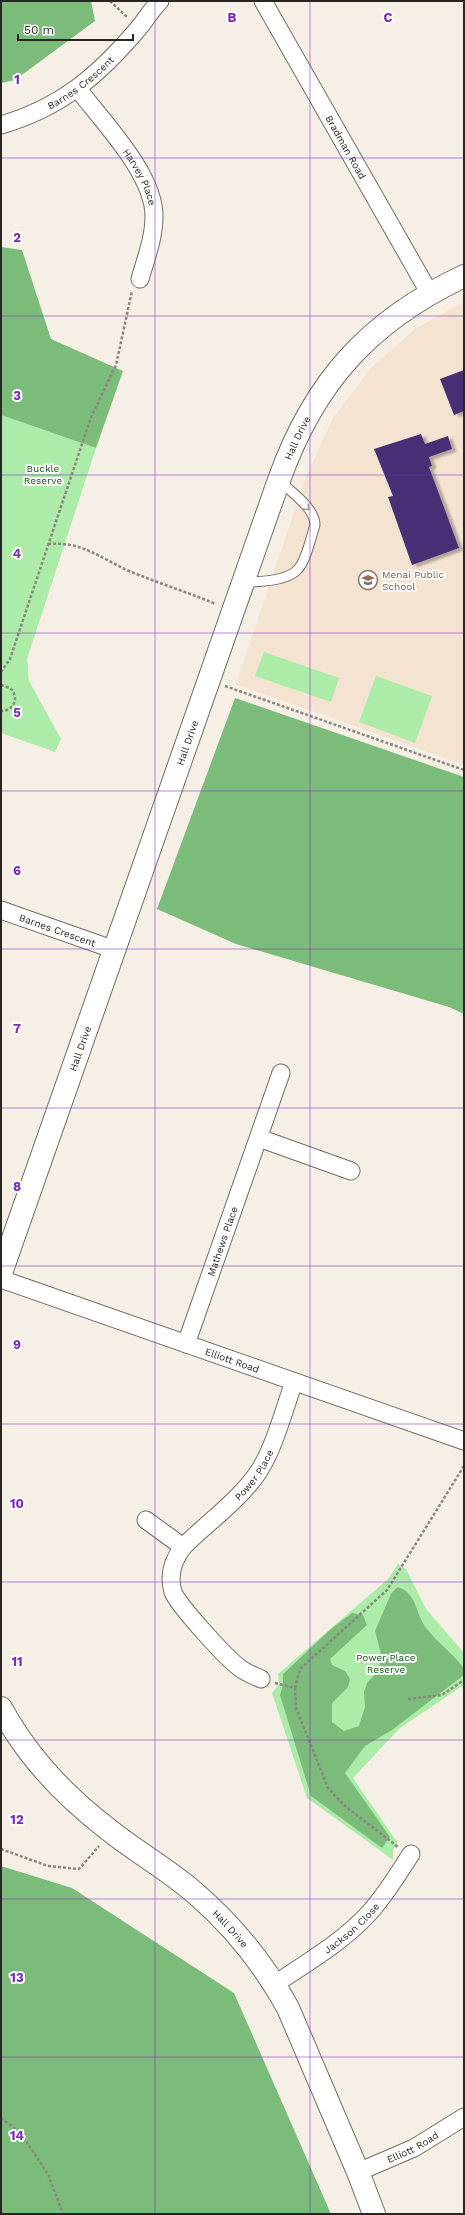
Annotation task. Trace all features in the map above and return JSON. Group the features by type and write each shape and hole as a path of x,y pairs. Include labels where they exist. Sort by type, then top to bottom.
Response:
{"street":[{"name":"Barnes Crescent","path":"1,125 46,107 78,89 109,62 160,1"},
{"name":"Bradman Road","path":"263,1 430,294"},
{"name":"Harvey Place","path":"78,89 136,165 149,188 152,200 153,227 151,242 140,279"},
{"name":"Hall Drive","path":"1,1273 279,480 289,452 302,424 333,376 356,349 375,331 430,294 464,276"},
{"name":"Barnes Crescent","path":"1,910 115,950"},
{"name":"Mathews Place","path":"186,1344 281,1073"},
{"path":"259,1138 351,1171"},
{"name":"Elliott Road","path":"1,1279 464,1441"},
{"name":"Power Place","path":"261,1679 240,1668 179,1603 174,1593 171,1572 175,1558 183,1546 248,1486 260,1470 267,1456 294,1382"},
{"path":"146,1520 183,1546"},
{"name":"Hall Drive","path":"1,1708 41,1766 74,1800 112,1832 158,1864 195,1893 228,1924 275,1984 288,2008 358,2172 374,2214"},
{"name":"Jackson Close","path":"275,1984 353,1929 384,1896 411,1854"},
{"name":"Elliott Road","path":"358,2172 414,2148 464,2117"}],"lane":[{"path":"244,582 264,583 295,572 301,565 315,525 315,519 311,511 279,480"}],"path":[{"path":"110,1 138,29"},
{"path":"1,672 10,659 91,417 116,365 130,296 140,279"},
{"path":"48,544 72,545 98,554 128,570 234,610"},
{"path":"209,680 464,770"},
{"path":"1,685 10,688 16,698 11,708 1,711"},
{"path":"393,1845 345,1806 328,1788 296,1708 295,1688 300,1669 387,1590 464,1466"},
{"path":"261,1679 295,1688"},
{"path":"408,1699 442,1695 464,1680"},
{"path":"1,1849 48,1866 80,1868 112,1832"},
{"path":"1,2118 20,2132 48,2174 63,2214"}],"shaded area":[{"name":"Menai Public School","path":"464,302 464,765 236,684 306,477 333,418 371,368 416,328"}],"green space":[{"path":"1,1 91,1 95,21 15,80 1,83"},
{"path":"1,247 22,250 51,339 123,371 96,448 1,415"},
{"name":"Buckle Reserve","path":"1,415 96,448 27,659 29,681 61,739 55,752 1,733"},
{"path":"264,652 339,678 331,702 255,676"},
{"path":"376,676 432,696 415,743 359,722"},
{"path":"235,698 464,777 464,1014 449,1007 236,944 157,909"},
{"name":"Power Place Reserve","path":"398,1564 406,1569 426,1609 464,1653 464,1685 400,1728 353,1778 397,1842 393,1851 393,1860 307,1798 272,1693 279,1684 278,1674 388,1579"},
{"name":"Power Place Reserve","path":"397,1587 404,1590 412,1598 426,1628 463,1667 464,1675 392,1730 365,1746 345,1773 390,1837 382,1848 311,1796 280,1695 283,1685 283,1674 331,1629 352,1613 363,1615 367,1625 330,1659 332,1665 345,1671 350,1679 348,1687 332,1703 332,1722 344,1731 359,1726 365,1707 364,1692 367,1683 379,1670 381,1654 375,1631 391,1594"},
{"path":"1,1866 72,1888 234,1993 331,2214 1,2214"}],"building":[{"path":"464,370 464,411 454,415 440,379"},
{"path":"421,434 425,444 448,436 452,449 429,457 432,466 429,467 459,548 412,565 388,497 393,496 374,449"}],"place":[{"name":"Menai Public School","path":"368,580"}]}
